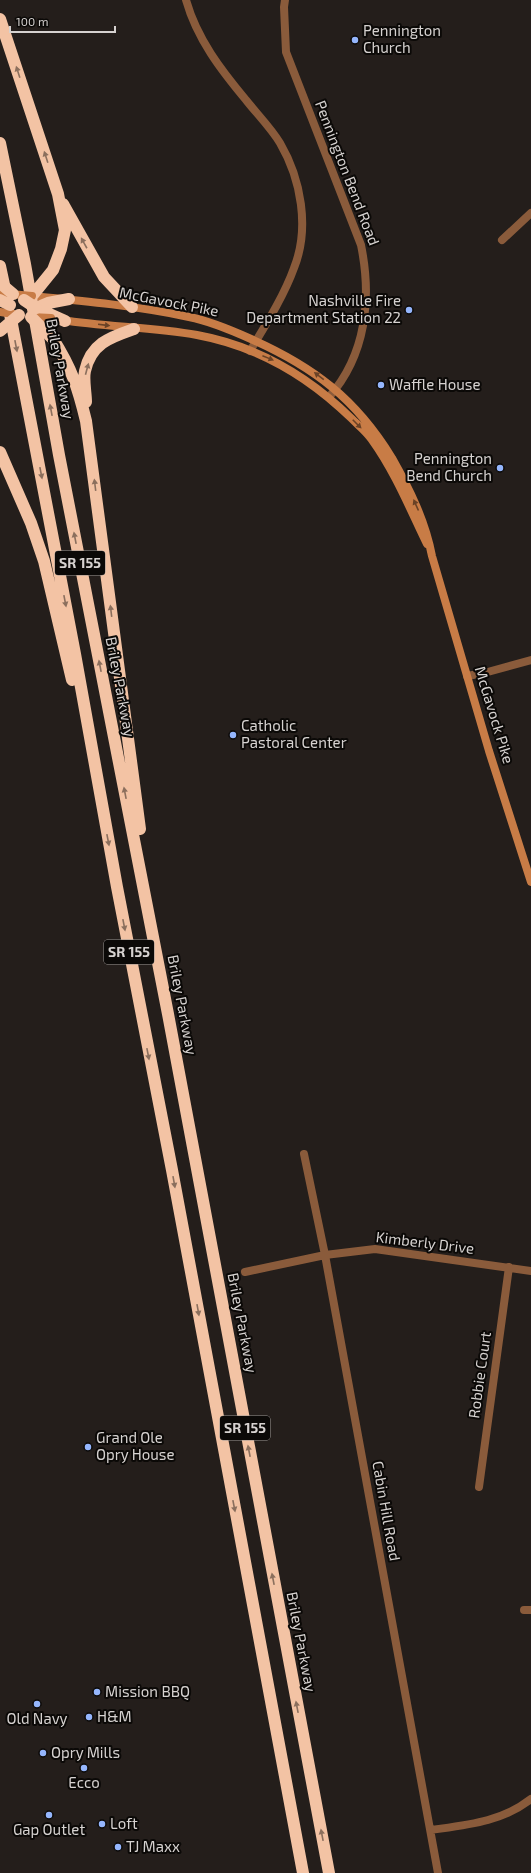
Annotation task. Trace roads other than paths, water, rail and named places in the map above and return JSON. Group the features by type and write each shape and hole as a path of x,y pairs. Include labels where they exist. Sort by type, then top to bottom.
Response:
{"highway":[{"path":"0,19 58,194 65,230 61,249 53,270 44,283 28,298 4,303"},
{"name":"Briley Parkway","path":"0,143 25,264 57,439 162,983 329,1873"},
{"path":"58,194 104,277 132,307"},
{"name":"SR 155","path":"0,266 74,646 101,802 141,1016 172,1170 303,1873"},
{"path":"0,283 4,303"},
{"path":"28,298 28,313"},
{"path":"0,331 28,313 49,308 69,299"},
{"path":"4,303 28,313 53,339 70,368 77,386 86,422"},
{"path":"49,308 65,321"},
{"path":"134,329 104,341 91,357 85,372 86,422 132,779 162,983"},
{"path":"0,452 44,560 101,802"}],"main road":[{"path":"0,293 4,303"},
{"path":"28,298 49,308"},
{"name":"McGavock Pike","path":"69,299 132,307 190,317 228,328 308,368 336,389 376,433 401,473 427,531 432,556 489,751 531,882"},
{"name":"McGavock Pike","path":"65,321 197,335 220,340 272,359 288,368 329,397 371,438 394,475 432,556"}],"street":[{"path":"186,0 198,32 221,70 279,142 289,162 298,191 302,214 299,251 294,268 264,330 250,351"},
{"name":"Pennington Bend Road","path":"285,0 286,52 361,245 366,272 365,309 360,338 351,366 329,397"},
{"path":"502,240 531,213"},
{"path":"467,676 484,673 531,660"},
{"name":"Cabin Hill Road","path":"304,1154 325,1255 438,1873"},
{"name":"Kimberly Drive","path":"245,1272 325,1255 375,1249 531,1270"},
{"name":"Robbie Court","path":"479,1487 509,1267"},
{"path":"431,1830 489,1821 514,1810 531,1799"}],"place":[{"name":"Pennington Church","path":"355,40"},
{"name":"Nashville Fire Department Station 22","path":"409,310"},
{"name":"Waffle House","path":"381,385"},
{"name":"Pennington Bend Church","path":"500,468"},
{"name":"Catholic Pastoral Center","path":"233,735"},
{"name":"Grand Ole Opry House","path":"88,1447"},
{"name":"Mission BBQ","path":"97,1692"},
{"name":"Old Navy","path":"37,1704"},
{"name":"H&M","path":"89,1717"},
{"name":"Opry Mills","path":"43,1753"},
{"name":"Ecco","path":"84,1768"},
{"name":"Gap Outlet","path":"49,1815"},
{"name":"Loft","path":"102,1824"},
{"name":"TJ Maxx","path":"118,1847"}]}
